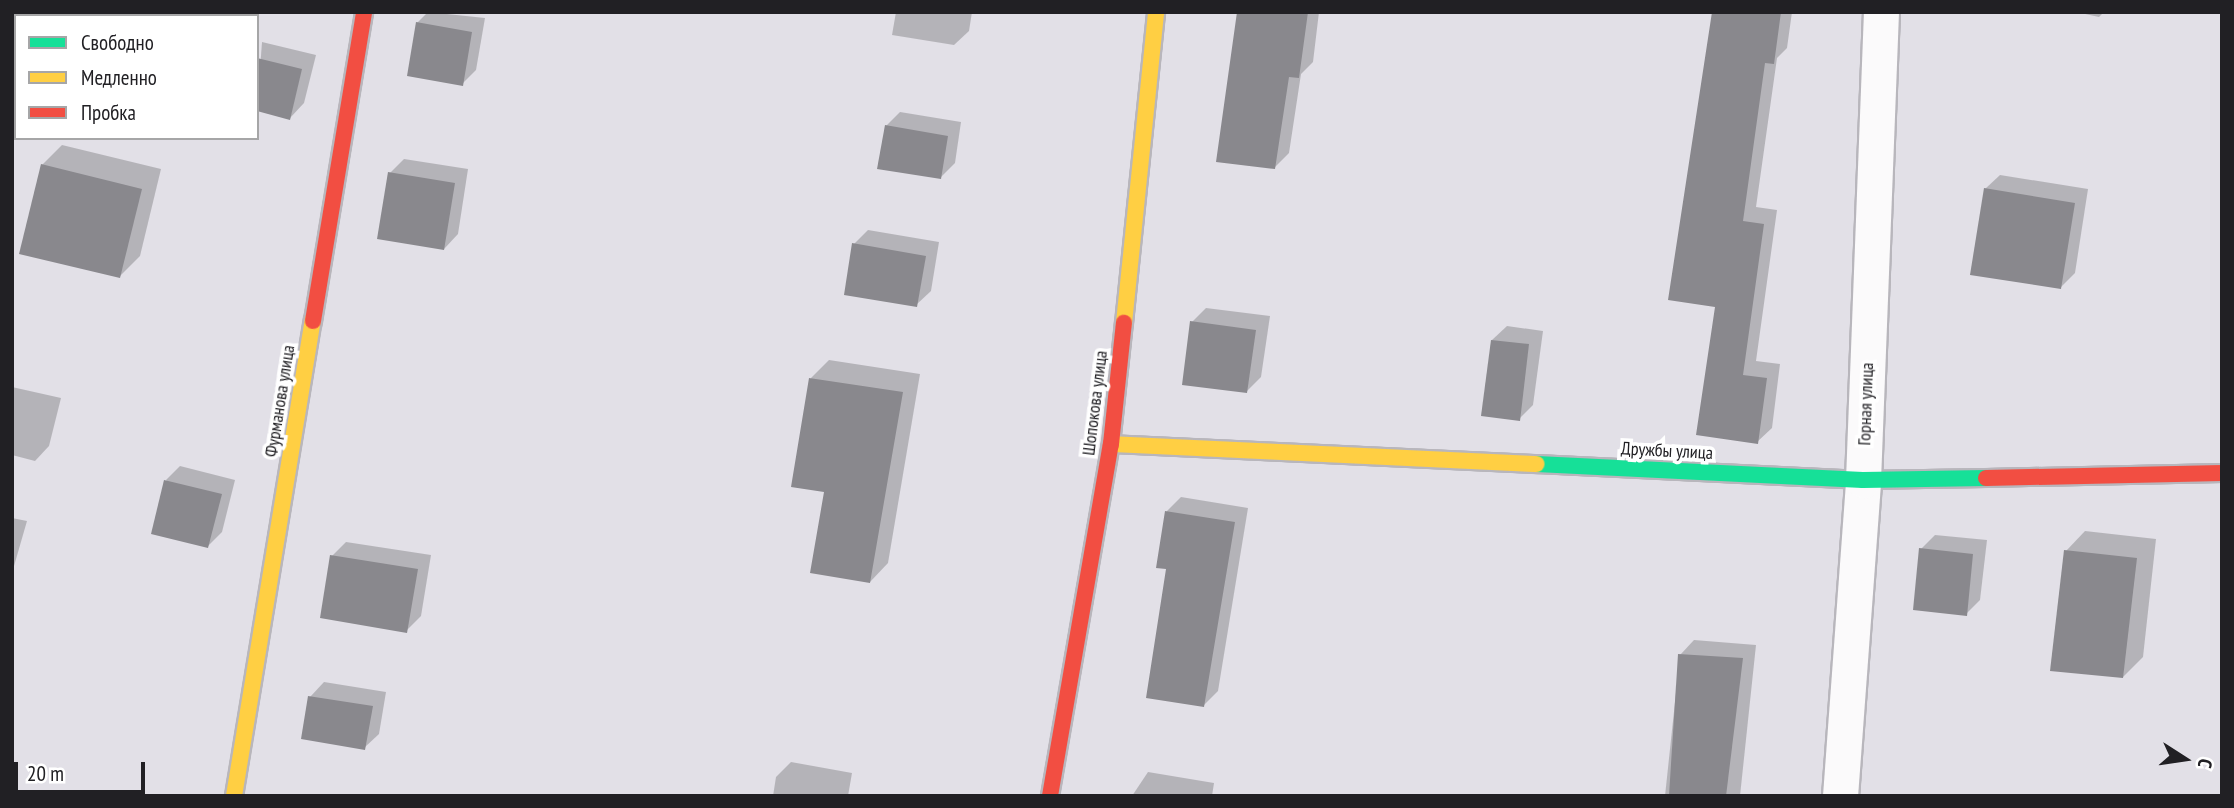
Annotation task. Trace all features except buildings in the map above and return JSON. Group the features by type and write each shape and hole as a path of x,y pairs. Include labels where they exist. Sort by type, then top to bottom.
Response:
{"street":[{"name":"Фурманова улица","path":"234,796 364,12"},
{"name":"Шопокова улица","path":"1050,796 1111,444 1156,12"},
{"name":"Горная улица","path":"1840,796 1863,480 1881,12"},
{"name":"Дружбы улица","path":"1111,444 1863,480 2222,473"}],"traffic: fast":[{"path":"1537,464 1863,480 1986,478"}],"traffic: slow":[{"path":"1124,323 1156,12"},
{"path":"234,796 313,321"},
{"path":"1111,444 1537,464"}],"traffic: jam":[{"path":"313,321 364,12"},
{"path":"1050,796 1111,444 1124,323"},
{"path":"1986,478 2222,473"}]}
